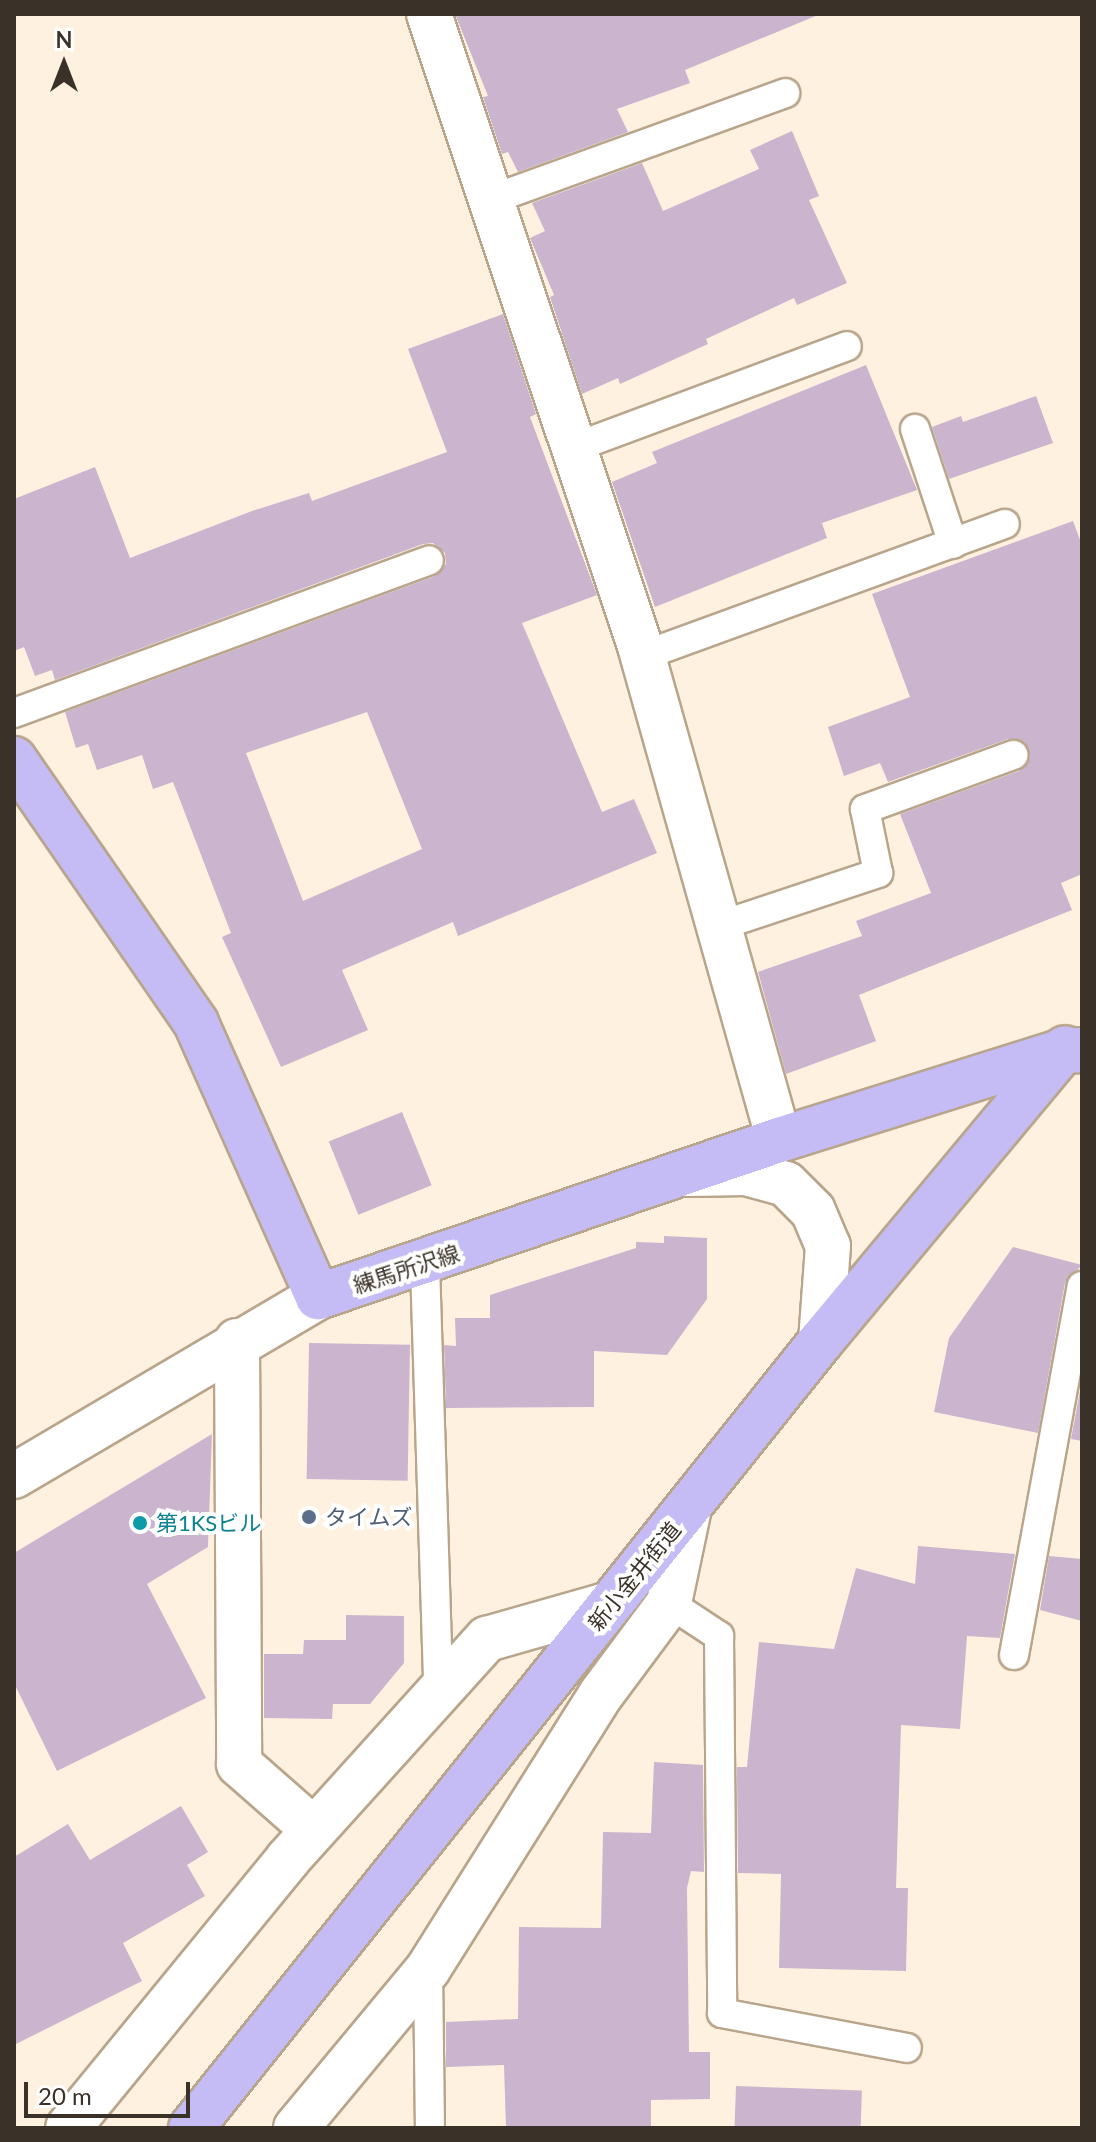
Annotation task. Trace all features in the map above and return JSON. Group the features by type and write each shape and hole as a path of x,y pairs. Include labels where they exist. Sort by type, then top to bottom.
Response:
{"main road":[{"path":"14,759 196,1023 318,1297"},
{"name":"練馬所沢線","path":"318,1297 425,1265 779,1140 1077,1049"},
{"name":"新小金井街道","path":"191,2128 821,1341 1077,1049"}],"street":[{"path":"429,14 642,656 779,1140"},
{"path":"675,1175 746,1173 786,1184 813,1211 828,1246 821,1341"},
{"path":"14,1476 237,1341 318,1297"},
{"path":"237,1341 239,1764 313,1829"},
{"path":"296,2128 428,1969 602,1693 669,1603 689,1508"},
{"path":"68,2128 313,1829 487,1639 610,1604"}],"lane":[{"path":"490,200 785,93"},
{"path":"573,448 847,346"},
{"path":"915,429 953,544"},
{"path":"642,656 1005,524"},
{"path":"14,713 429,560"},
{"path":"719,926 878,873 865,809 1013,755"},
{"path":"425,1265 438,1689"},
{"path":"1014,1655 1082,1286"},
{"path":"669,1603 719,1636 722,2013 907,2048"},
{"path":"428,1969 430,2128"}],"building":[{"path":"455,14 818,15 685,70 690,83 617,109 628,132 518,172 508,152 502,154 483,97 488,96"},
{"path":"792,131 819,196 809,200 847,283 797,305 794,298 706,339 708,344 620,384 618,378 582,394 550,297 554,295 530,238 545,231 532,203 642,163 663,211 759,169 750,150"},
{"path":"503,314 536,414 530,417 597,595 522,623 602,812 634,799 657,853 458,936 453,922 342,970 368,1030 281,1067 222,937 231,933 173,782 153,789 142,755 97,770 88,744 76,748 65,712 435,576 446,564 445,553 433,543 423,544 55,680 52,670 35,676 24,647 14,651 14,499 95,467 130,558 252,511 309,493 312,501 447,452 408,349","holes":["367,712 422,849 303,901 246,753"]},
{"path":"866,365 917,490 822,523 827,538 655,607 612,482 657,463 652,452"},
{"path":"1036,396 1053,443 949,479 932,427 961,416 963,422"},
{"path":"1073,521 1082,545 1082,874 1061,883 1072,910 859,995 876,1041 786,1074 758,972 862,936 856,921 931,893 900,814 1019,771 1030,757 1023,742 1008,739 888,782 880,763 844,776 828,727 910,697 872,594"},
{"path":"402,1112 432,1185 358,1215 329,1142"},
{"path":"664,1236 707,1238 707,1299 667,1355 594,1351 594,1407 446,1408 444,1345 456,1346 455,1318 490,1318 490,1295 636,1248 636,1242 664,1243"},
{"path":"1013,1247 1082,1265 1065,1283 1038,1433 934,1412 949,1338"},
{"path":"309,1343 410,1345 408,1481 307,1479"},
{"path":"1082,1380 1082,1441 1071,1439"},
{"path":"212,1434 208,1547 147,1584 206,1698 57,1771 14,1683 14,1553"},
{"path":"918,1546 1015,1554 1000,1638 967,1636 960,1729 901,1725 896,1888 908,1888 906,1971 779,1968 781,1874 738,1873 737,1767 747,1767 759,1642 834,1649 856,1568 915,1584"},
{"path":"1049,1556 1082,1559 1082,1621 1040,1610"},
{"path":"346,1615 404,1616 404,1663 370,1704 333,1704 332,1719 264,1718 264,1654 303,1654 304,1640 346,1640"},
{"path":"654,1762 703,1765 704,1872 691,1871 687,1888 689,2052 710,2052 710,2099 651,2100 651,2127 506,2127 504,2065 446,2067 446,2022 518,2019 519,1927 601,1928 603,1832 651,1833"},
{"path":"181,1806 208,1852 187,1865 205,1896 123,1943 142,1981 14,2045 14,1857 68,1824 90,1860"},
{"path":"736,2086 862,2090 861,2128 735,2128"}],"place":[{"name":"タイムズ","path":"309,1517"},
{"name":"第1KSビル","path":"140,1523"}]}
